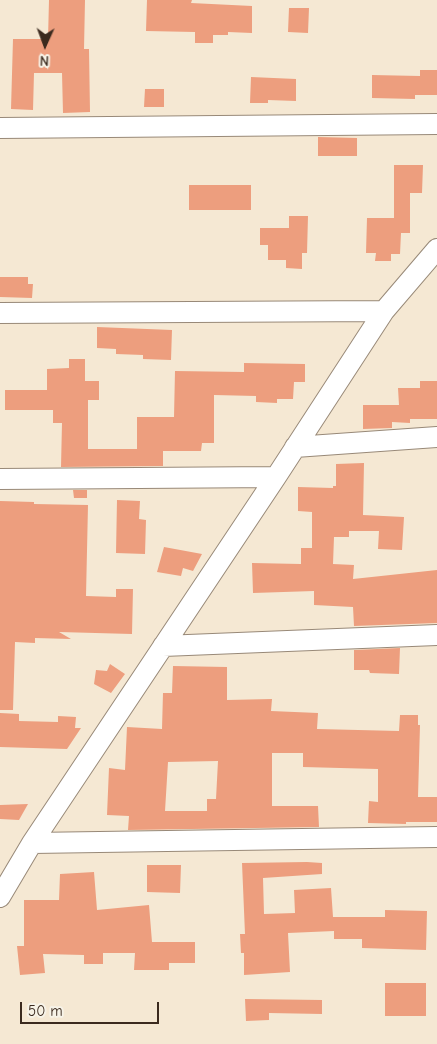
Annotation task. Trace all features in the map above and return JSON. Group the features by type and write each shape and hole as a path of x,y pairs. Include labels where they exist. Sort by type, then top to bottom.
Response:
{"street":[{"path":"0,128 437,124"},
{"path":"0,898 32,843 276,477 384,311 437,249"},
{"path":"0,312 384,311"},
{"path":"295,447 437,437"},
{"path":"0,479 276,477"},
{"path":"163,646 437,635"},
{"path":"32,843 437,837"}],"building":[{"path":"49,0 85,0 84,49 89,49 90,112 63,113 62,73 34,73 33,110 11,109 13,39 48,39"},
{"path":"147,0 192,0 191,3 252,6 252,33 228,32 228,35 213,35 213,43 195,43 195,32 146,31"},
{"path":"289,8 309,8 308,33 288,32"},
{"path":"420,70 437,70 437,95 415,95 415,99 372,98 372,75 420,76"},
{"path":"251,77 296,79 296,101 268,100 268,103 250,103"},
{"path":"145,89 164,89 164,107 144,107"},
{"path":"318,137 357,138 357,156 318,156"},
{"path":"394,165 423,165 422,193 410,193 410,233 401,233 400,254 391,254 391,261 375,261 376,253 366,253 367,218 394,218"},
{"path":"189,185 251,185 251,210 189,210"},
{"path":"289,216 308,216 307,253 302,253 302,269 286,268 286,260 268,260 268,245 260,245 260,228 289,228"},
{"path":"0,277 28,277 28,284 33,284 32,298 0,297"},
{"path":"97,327 172,330 171,360 143,359 143,355 116,354 116,349 97,348"},
{"path":"69,359 85,359 85,381 99,381 99,400 88,400 88,449 137,449 137,417 174,417 175,371 244,372 244,363 305,364 305,382 294,382 293,399 277,399 277,403 256,402 256,396 214,395 214,443 202,443 201,451 163,451 163,466 61,467 62,423 53,423 53,410 5,410 5,390 47,390 47,369 69,368"},
{"path":"420,381 437,381 437,419 410,419 410,423 392,422 392,428 363,429 363,405 399,405 398,388 420,388"},
{"path":"364,463 363,515 404,517 402,550 378,549 379,531 349,531 349,537 334,537 333,564 354,565 353,579 437,570 437,623 354,626 353,607 314,605 314,591 253,593 252,563 301,564 301,548 312,548 312,512 298,511 298,487 333,488 333,486 336,486 336,464"},
{"path":"73,490 87,490 87,498 74,498"},
{"path":"117,500 140,501 139,519 146,520 145,554 116,553"},
{"path":"0,501 88,505 86,596 116,597 116,589 133,589 132,634 59,632 71,639 35,638 35,643 15,642 13,710 0,710"},
{"path":"164,547 202,554 193,571 183,568 181,576 157,572"},
{"path":"400,648 399,674 370,673 369,670 354,670 354,650"},
{"path":"110,664 125,674 111,693 94,684 96,670 107,671"},
{"path":"173,666 227,667 227,700 272,699 271,711 318,713 317,729 399,731 400,715 418,715 418,725 420,725 418,797 437,797 437,822 406,822 406,824 368,823 369,801 378,802 378,769 303,767 303,753 272,753 272,806 318,806 319,827 128,830 129,816 107,815 109,768 125,770 127,727 162,729 163,693 172,693","holes":["218,761 216,799 207,799 207,811 165,811 168,762"]},
{"path":"0,713 19,714 19,721 58,722 58,716 76,717 75,728 81,728 67,749 0,747"},
{"path":"28,804 19,820 0,819 0,805"},
{"path":"242,863 322,863 322,874 263,878 264,914 295,913 294,890 331,888 333,917 385,917 385,910 427,911 426,950 362,948 362,939 334,939 334,931 288,933 290,972 244,975 244,953 241,953 240,934 245,934"},
{"path":"147,865 181,865 180,893 147,892"},
{"path":"94,872 97,910 149,905 152,942 195,942 195,963 169,963 169,970 134,970 135,953 103,953 103,964 84,964 84,955 43,954 45,973 20,975 17,946 24,946 24,900 59,900 60,874"},
{"path":"385,983 426,983 426,1016 385,1016"},
{"path":"245,999 322,1000 322,1014 269,1013 269,1020 246,1021"}]}
